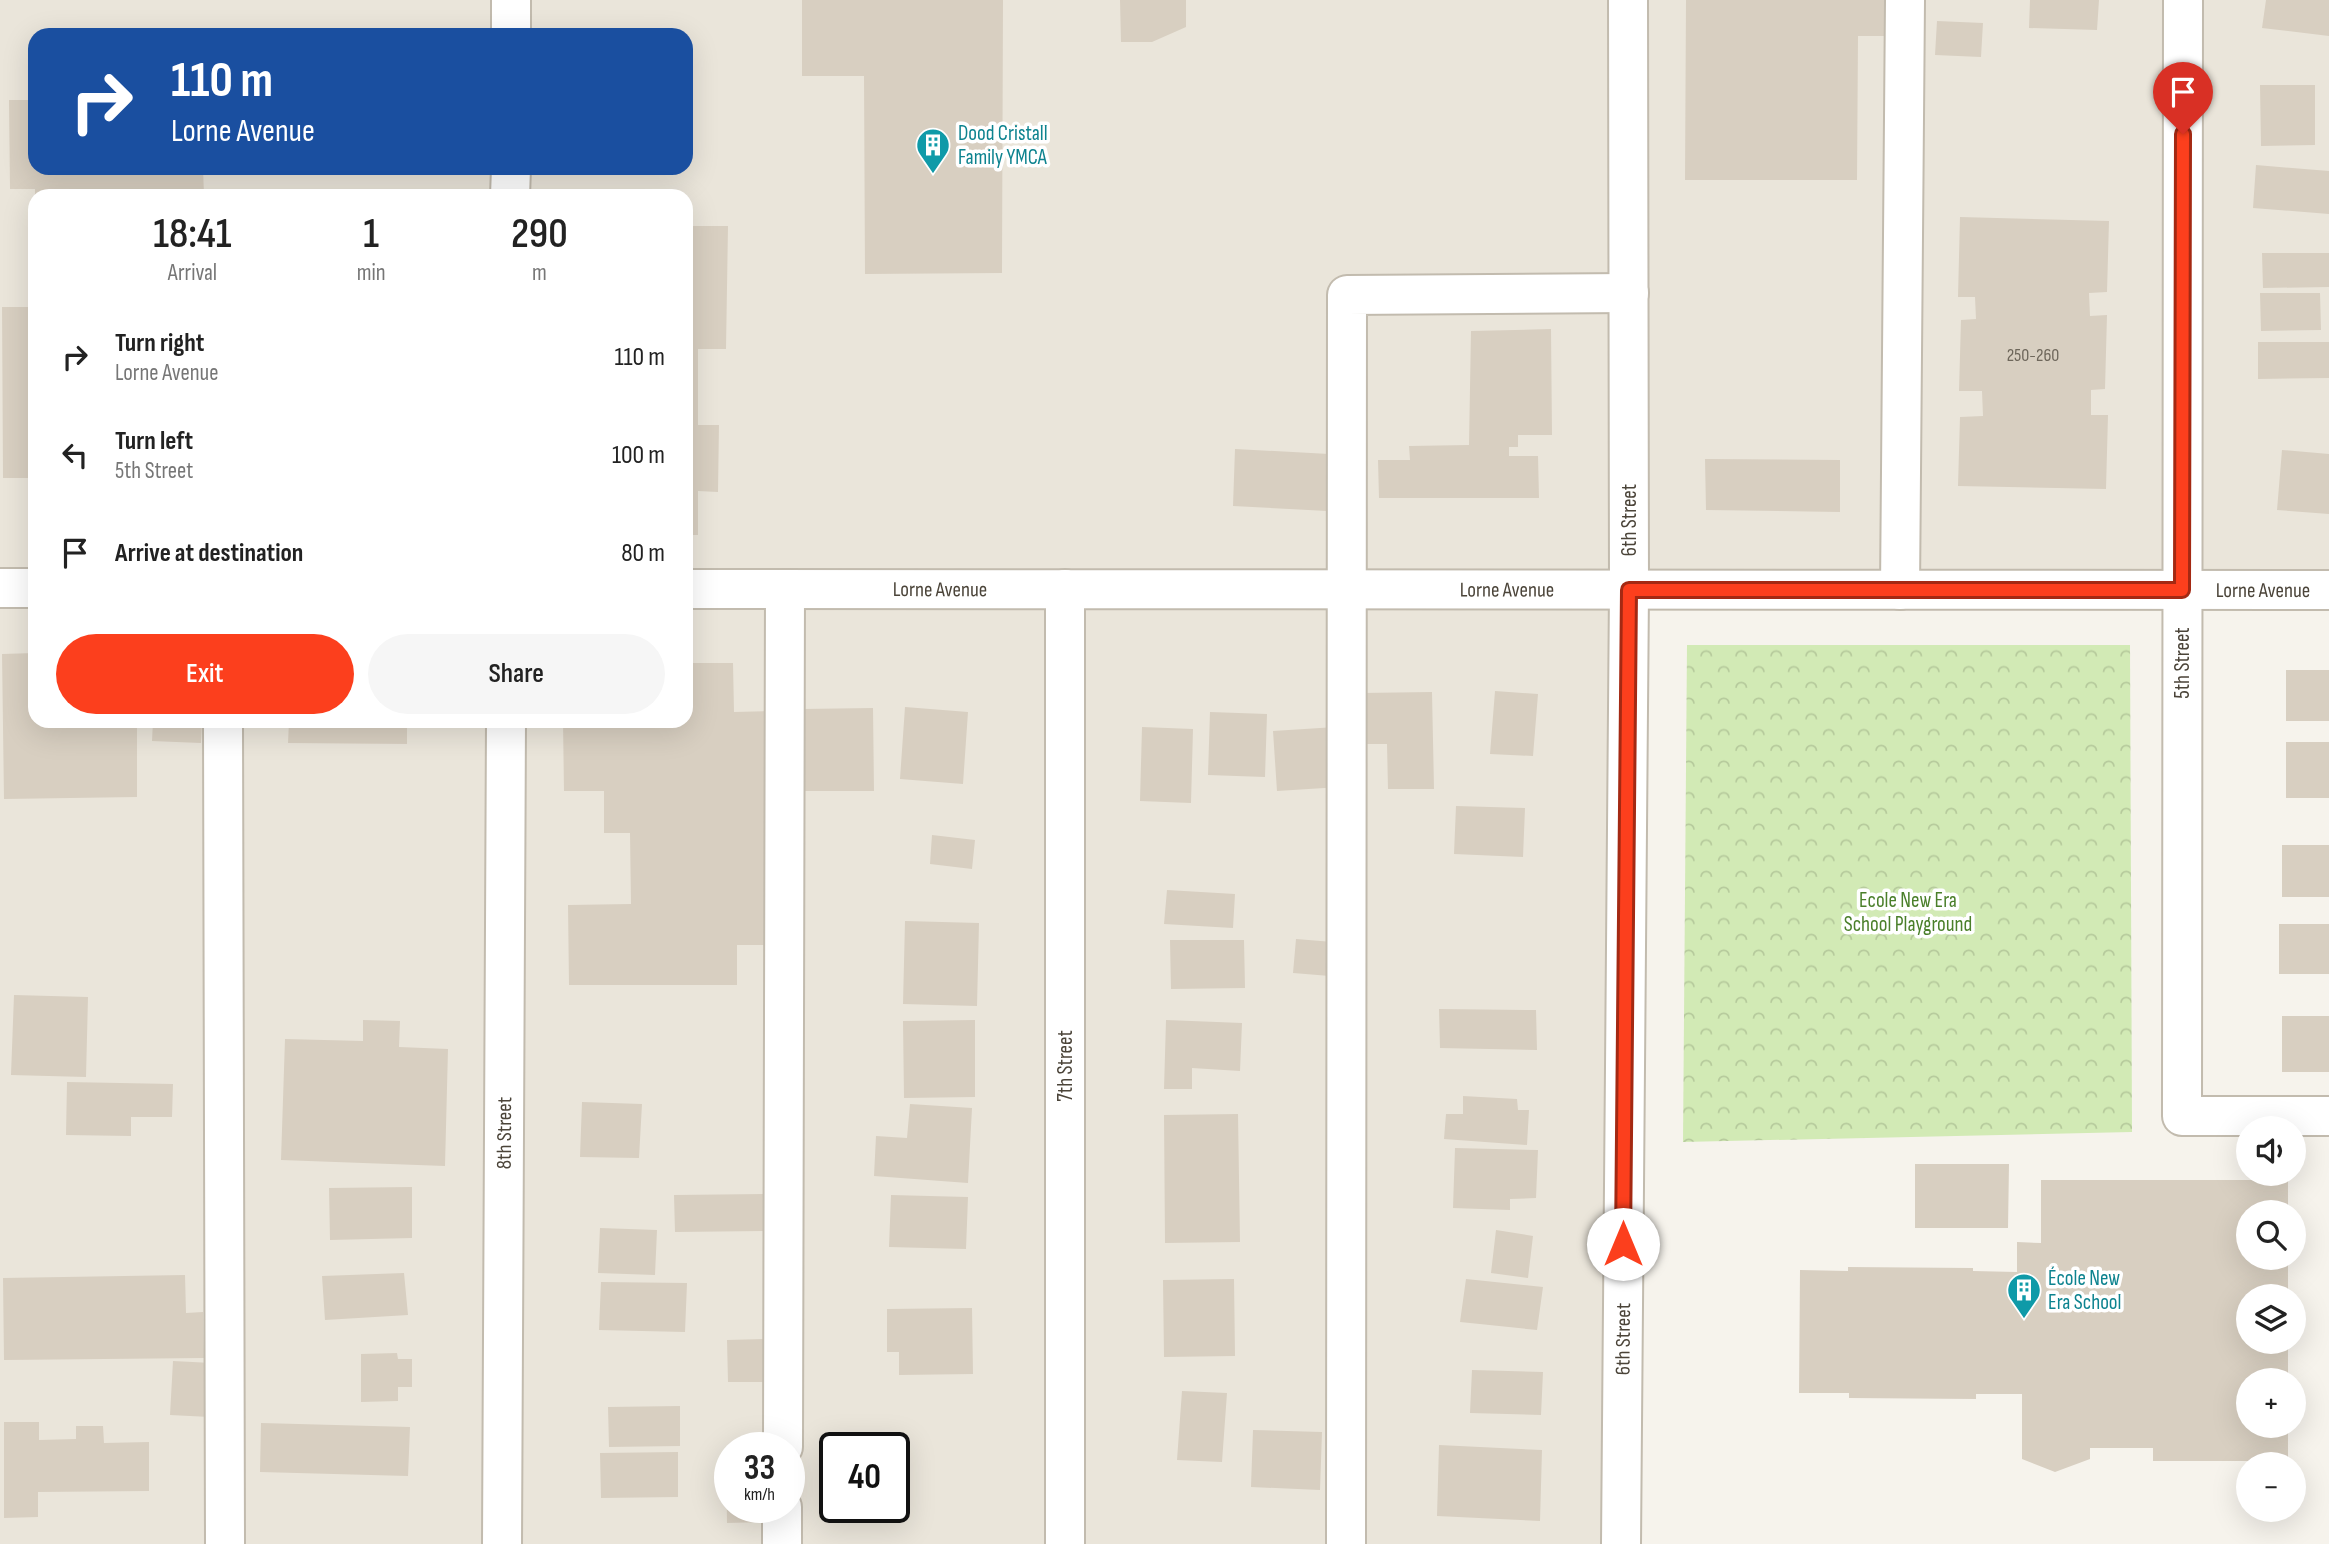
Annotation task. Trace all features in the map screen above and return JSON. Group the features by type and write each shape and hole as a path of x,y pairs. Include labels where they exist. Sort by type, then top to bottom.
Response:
{"street":[{"path":"511,0 511,28"},
{"name":"6th Street","path":"1621,1544 1629,590 1628,0"},
{"path":"1900,590 1905,0"},
{"name":"5th Street","path":"2183,0 2182,1116 2329,1116"},
{"path":"1346,1544 1347,295 1629,293"},
{"path":"0,588 28,588"},
{"name":"Lorne Avenue","path":"693,589 2329,590"},
{"path":"783,1432 785,589"},
{"name":"7th Street","path":"1065,589 1065,1544"},
{"path":"223,728 225,1544"},
{"name":"8th Street","path":"502,1544 506,728"},
{"path":"782,1523 782,1544"}],"shaded area":[{"path":"0,0 2329,0 2329,572 1622,570 1621,1544 0,1544"}],"green space":[{"name":"Ecole New Era School Playground","path":"1687,645 2130,645 2132,1132 1683,1142"}],"building":[{"name":"Dood Cristall Family YMCA","path":"802,0 1003,0 1002,273 865,274 864,76 802,76"},
{"path":"1120,0 1186,0 1186,27 1152,42 1121,42"},
{"path":"1686,0 1890,0 1890,36 1858,36 1857,180 1685,180"},
{"path":"2030,0 2099,0 2097,30 2029,28"},
{"path":"2266,0 2329,0 2329,36 2262,28"},
{"path":"1937,21 1983,23 1981,57 1935,55"},
{"path":"2260,85 2315,85 2315,145 2261,146"},
{"path":"9,100 28,100 28,175 203,175 204,189 28,189 10,189"},
{"path":"2256,165 2329,171 2329,214 2253,208"},
{"path":"1960,217 2109,221 2107,292 2089,293 2090,316 2107,315 2105,389 2091,390 2091,415 2108,415 2106,489 1958,486 1960,417 1983,416 1982,391 1959,391 1961,320 1976,319 1975,297 1958,297"},
{"path":"693,226 728,226 726,349 698,349 698,425 719,425 718,492 698,491 698,535 693,535"},
{"path":"2262,253 2329,253 2329,287 2263,288"},
{"path":"2260,293 2320,293 2321,330 2261,331"},
{"path":"2,307 28,307 28,478 3,478"},
{"path":"1551,329 1552,435 1518,435 1518,447 1509,447 1509,456 1538,456 1539,498 1379,498 1378,460 1410,460 1409,446 1469,445 1471,331"},
{"path":"2258,342 2329,342 2329,378 2258,379"},
{"path":"1235,449 1329,454 1327,511 1233,506"},
{"path":"2282,450 2329,454 2329,514 2277,510"},
{"path":"1705,459 1840,460 1840,512 1706,510"},
{"path":"28,653 28,728 137,728 137,797 4,799 2,654"},
{"path":"693,663 733,663 734,712 777,711 777,945 737,945 737,985 569,985 568,905 631,904 630,833 604,833 604,791 564,791 563,728 693,728"},
{"path":"2286,670 2329,670 2329,721 2286,721"},
{"path":"1495,691 1538,694 1533,756 1490,754"},
{"path":"1432,692 1434,789 1388,789 1387,744 1362,744 1361,693"},
{"path":"905,707 968,712 963,784 900,779"},
{"path":"873,708 874,791 803,791 802,709"},
{"path":"1210,712 1267,714 1265,777 1208,775"},
{"path":"1142,727 1193,729 1191,803 1140,801"},
{"path":"1336,727 1340,787 1277,791 1273,731"},
{"path":"153,728 202,728 201,743 152,741"},
{"path":"289,728 407,728 407,744 288,743"},
{"path":"2286,742 2329,742 2329,798 2286,798"},
{"path":"1456,806 1525,808 1523,857 1454,854"},
{"path":"932,835 975,840 972,869 930,864"},
{"path":"2282,845 2329,845 2329,897 2282,897"},
{"path":"1167,890 1235,894 1233,928 1164,924"},
{"path":"905,921 979,923 977,1006 903,1004"},
{"path":"2279,924 2329,924 2329,974 2279,974"},
{"path":"1296,939 1333,942 1330,976 1293,973"},
{"path":"1170,940 1244,940 1245,988 1171,989"},
{"path":"14,995 88,997 86,1077 11,1075"},
{"path":"1439,1009 1536,1010 1537,1050 1440,1048"},
{"path":"2282,1016 2329,1016 2329,1072 2282,1072"},
{"path":"363,1020 400,1021 399,1047 448,1049 445,1166 281,1160 285,1039 363,1041"},
{"path":"975,1020 975,1097 904,1098 903,1021"},
{"path":"1166,1020 1242,1023 1240,1071 1192,1068 1192,1089 1164,1089"},
{"path":"67,1082 173,1084 172,1117 131,1117 131,1136 66,1135"},
{"path":"1463,1096 1517,1099 1518,1110 1529,1110 1527,1145 1444,1139 1446,1114 1463,1114"},
{"path":"582,1102 642,1104 639,1158 580,1157"},
{"path":"910,1104 972,1108 968,1183 874,1176 876,1136 907,1138"},
{"path":"1238,1114 1240,1242 1165,1243 1164,1115"},
{"path":"1455,1148 1538,1150 1536,1198 1510,1199 1510,1210 1453,1208"},
{"path":"1915,1164 2009,1164 2008,1228 1915,1228"},
{"name":"École New Era School","path":"2041,1180 2236,1180 2236,1186 2288,1186 2288,1200 2236,1200 2236,1270 2288,1270 2288,1284 2236,1284 2236,1354 2288,1354 2288,1368 2236,1368 2236,1438 2288,1438 2288,1452 2236,1452 2236,1461 2153,1461 2153,1448 2090,1448 2090,1459 2055,1472 2022,1459 2022,1394 1976,1394 1976,1399 1849,1398 1849,1393 1799,1393 1800,1270 1848,1271 1848,1267 1973,1268 1973,1271 2017,1272 2017,1242 2041,1243"},
{"path":"412,1187 412,1238 330,1240 329,1188"},
{"path":"771,1194 771,1231 675,1232 674,1195"},
{"path":"891,1195 968,1197 966,1249 889,1247"},
{"path":"600,1228 657,1230 655,1275 598,1273"},
{"path":"1496,1230 1533,1236 1528,1278 1491,1273"},
{"path":"404,1273 408,1315 325,1320 322,1276"},
{"path":"185,1275 186,1313 203,1312 204,1358 4,1360 3,1278"},
{"path":"1234,1279 1235,1356 1164,1357 1163,1280"},
{"path":"1466,1279 1543,1287 1537,1330 1460,1322"},
{"path":"601,1282 687,1283 685,1332 599,1330"},
{"path":"972,1308 973,1374 899,1375 899,1352 887,1352 887,1309"},
{"path":"767,1339 768,1382 728,1382 727,1340"},
{"path":"397,1353 398,1359 412,1359 412,1387 398,1387 398,1401 361,1402 361,1354"},
{"path":"173,1361 212,1363 210,1417 170,1415"},
{"path":"1472,1370 1543,1372 1541,1415 1470,1413"},
{"path":"1182,1391 1227,1393 1222,1462 1177,1460"},
{"path":"680,1406 680,1446 609,1447 608,1407"},
{"path":"4,1422 39,1422 39,1440 76,1439 76,1426 103,1426 104,1443 149,1442 149,1491 38,1492 38,1517 4,1518"},
{"path":"261,1423 410,1427 408,1476 260,1472"},
{"path":"1253,1430 1322,1432 1320,1490 1251,1487"},
{"path":"1439,1445 1542,1450 1540,1521 1437,1516"},
{"path":"678,1452 678,1497 601,1498 600,1453"}],"place":[{"name":"Dood Cristall Family YMCA","path":"933,175"},
{"name":"École New Era School","path":"2024,1320"}],"route":[{"path":"1623,1244 1629,590 2182,590 2183,134"}]}
